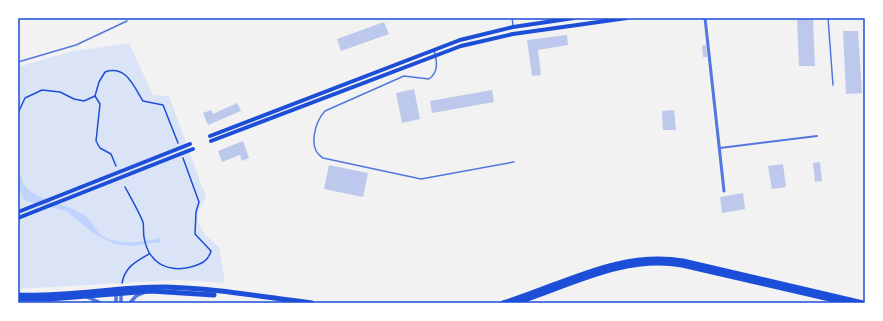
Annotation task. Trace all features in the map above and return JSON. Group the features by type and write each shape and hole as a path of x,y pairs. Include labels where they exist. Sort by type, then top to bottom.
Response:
{"highway":[{"path":"503,303 607,266 626,261 658,258 683,261 864,303"},
{"path":"515,303 608,269 642,263 658,262 682,265 847,303"},
{"path":"18,295 48,295 164,287 189,288 312,303"},
{"path":"18,299 49,299 118,291 151,291 189,292 284,303"}],"main road":[{"path":"210,136 460,40 513,27 574,18"},
{"path":"211,141 436,55 495,37 627,18"},
{"path":"18,212 190,144"},
{"path":"18,218 193,149"}],"street":[{"path":"705,18 724,191"},
{"path":"720,148 818,136"},
{"path":"116,303 118,291"},
{"path":"118,291 121,303"},
{"path":"130,303 136,296 151,291"},
{"path":"84,296 101,303"}],"lane":[{"path":"512,18 513,27"},
{"path":"828,18 833,85"},
{"path":"18,62 76,45 127,20"},
{"path":"434,50 437,66 433,76 429,79 404,76 325,111 318,119 316,128 314,148 318,155 323,158 421,179 514,162"}],"path":[{"path":"116,166 111,154 100,148 96,141 100,104 95,96 101,76 105,72 115,70 123,72 128,76 143,101 163,105 179,146"},
{"path":"18,113 25,98 42,90 60,92 74,99 84,101 95,96"},
{"path":"125,187 143,224 147,249 155,262 177,269 196,266 209,258 211,251 195,234 196,212 200,202 181,153"},
{"path":"118,291 124,273 132,263 149,254"}],"shaded area":[{"path":"129,43 153,95 169,96 206,197 199,209 198,223 205,235 219,247 225,283 178,280 18,289 18,67 69,52"}],"water":[{"path":"18,171 22,181 34,194 84,215 98,232 106,238 130,242 160,238 161,242 130,246 115,244 93,233 66,211 24,200 19,189"}],"building":[{"path":"797,18 813,18 815,66 799,66"},
{"path":"384,22 389,34 341,51 337,39"},
{"path":"843,31 858,31 862,93 846,94"},
{"path":"567,35 568,45 538,50 541,75 532,76 527,40"},
{"path":"706,45 707,57 703,57 702,46"},
{"path":"414,89 420,119 402,123 396,93"},
{"path":"492,90 494,102 432,113 430,101"},
{"path":"237,103 241,111 208,125 203,113 211,110 213,114"},
{"path":"674,110 676,130 663,130 662,111"},
{"path":"243,141 249,158 242,161 240,155 222,162 218,151"},
{"path":"820,162 822,181 815,182 813,163"},
{"path":"783,164 786,187 772,189 768,166"},
{"path":"329,165 368,173 363,197 324,189"},
{"path":"743,193 745,209 722,213 720,197"}]}
